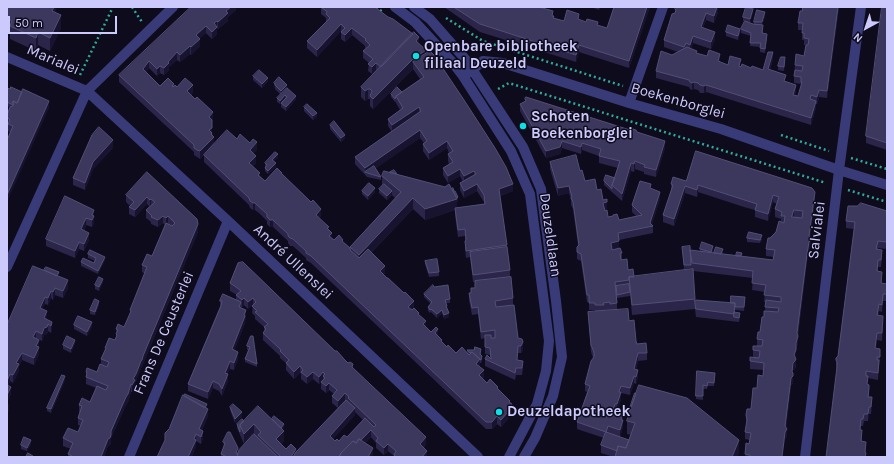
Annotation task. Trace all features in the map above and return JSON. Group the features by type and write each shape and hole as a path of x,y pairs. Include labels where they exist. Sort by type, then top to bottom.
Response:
{"street":[{"path":"7,267 87,90 174,7"},
{"name":"Deuzeldlaan","path":"395,7 415,22 463,76 511,151 530,194 549,341 546,372 537,404 509,457"},
{"name":"Deuzeldlaan","path":"414,7 430,19 466,60 523,147 541,189 562,357 553,396 535,438 524,457"},
{"path":"629,103 663,7"},
{"name":"Salvialei","path":"805,457 839,170 861,7"},
{"name":"Marialei","path":"7,57 87,90"},
{"name":"Boekenborglei","path":"463,76 483,61 503,63 629,103 721,129 887,185"},
{"name":"André Ullenslei","path":"87,90 478,457"},
{"name":"Frans De Ceusterlei","path":"129,457 228,221"}],"path":[{"path":"76,86 113,7"},
{"path":"132,7 148,31"},
{"path":"376,7 387,15"},
{"path":"446,18 483,41 671,101"},
{"path":"496,90 509,83 887,202"},
{"path":"775,134 887,169"}],"building":[{"path":"7,7 54,7 52,11 61,15 50,38 38,32 36,38 10,26 12,21 7,18"},
{"path":"191,7 231,7 226,11 228,13 218,22 217,21 214,23 217,27 212,32 206,26 196,35 200,39 180,55 177,52 164,68 160,66 157,69 149,61 143,69 160,86 168,78 174,84 172,86 173,87 175,85 177,87 185,78 193,85 187,91 195,99 197,97 213,112 209,117 212,120 212,128 209,130 214,137 200,151 194,148 194,145 119,75"},
{"path":"321,7 375,7 413,34 381,67 376,63 372,67 368,64 373,59 363,51 370,45 365,40 366,39 352,28 345,35 341,32 345,28 341,24 317,50 307,41 330,18 326,14 327,12"},
{"path":"454,7 539,7 553,11 553,18 564,21 567,10 579,14 578,19 586,22 587,19 598,22 597,25 607,28 614,7 647,7 629,61 579,45 576,55 480,24"},
{"path":"676,7 717,7 714,16 706,13 701,27 715,32 711,42 693,36 690,45 686,43 684,47 664,40 672,14 675,13"},
{"path":"746,7 753,9 750,19 743,17"},
{"path":"803,7 838,7 827,91 819,90 817,97 811,95 810,99 816,101 811,118 656,71 661,51 672,55 687,47 697,51 696,53 707,56 709,50 720,54 718,61 728,65 730,56 741,59 739,66 741,67 742,64 751,68 752,66 763,70 768,52 773,52 768,69 786,75 784,81 796,85 793,95 798,96 802,82 801,77 794,76 795,70 802,71 803,66 795,65 796,54 804,56 809,39 804,38 804,33 802,33 803,23 798,23 800,11 802,11"},
{"path":"882,7 887,7 887,143 866,136"},
{"path":"757,10 765,12 762,22 754,22"},
{"path":"745,21 763,25 762,33 767,34 765,49 760,48 761,43 750,43 751,33 741,29"},
{"path":"728,25 740,29 738,36 726,32"},
{"path":"414,32 419,37 416,41 426,50 413,59 373,99 370,96 372,91 370,89 365,91 361,87"},
{"path":"430,51 495,148 506,167 513,184 499,189 507,245 466,251 465,229 458,230 455,208 485,204 484,195 477,184 464,191 460,183 476,174 474,171 464,176 460,169 448,176 443,168 453,162 448,154 453,151 447,141 429,153 423,144 427,141 420,130 365,168 355,157 421,111 419,107 392,125 388,119 403,108 396,96 424,77 413,62"},
{"path":"781,57 785,57 784,67 778,66"},
{"path":"259,70 268,78 262,84 253,76"},
{"path":"279,77 287,85 281,91 274,83"},
{"path":"11,87 22,92 17,103 13,101 13,105 7,102 7,88 10,89"},
{"path":"397,87 402,92 396,96 395,99 391,94"},
{"path":"287,88 296,96 286,107 281,103 287,97 285,95 280,101 277,98"},
{"path":"23,89 49,101 7,195 7,137 8,138 13,126 8,124 10,120 7,115 10,107 13,106 13,101 17,103"},
{"path":"526,97 630,130 633,129 637,132 665,141 656,170 644,167 645,165 635,161 634,164 631,163 622,194 612,185 620,161 599,156 601,149 582,143 581,147 562,141 560,147 546,151 520,104 526,101"},
{"path":"307,104 317,113 313,116 304,107"},
{"path":"334,121 345,135 341,138 330,125"},
{"path":"99,127 113,140 93,162 85,183 73,178 92,135"},
{"path":"227,130 237,139 240,134 250,143 253,139 257,142 250,150 256,156 249,163 260,173 258,175 265,181 277,168 311,202 313,200 321,209 316,215 329,227 327,228 332,233 329,236 334,240 339,235 343,240 342,241 359,258 368,249 385,266 380,271 414,301 408,307 412,310 414,308 419,313 418,314 426,321 423,324 431,332 436,327 438,329 435,333 447,347 448,345 456,353 462,347 469,355 472,352 480,359 476,364 484,370 479,375 487,383 490,379 512,404 508,412 501,420 497,416 492,422 486,422 311,256 306,253 306,251 290,238 288,234 273,220 270,220 267,217 267,214 255,203 250,201 249,198 204,155"},
{"path":"696,151 812,188 815,192 809,236 811,240 809,242 807,254 797,333 798,336 794,355 796,359 793,363 793,376 791,378 785,426 787,429 785,432 782,457 750,457 750,455 745,454 746,443 749,444 751,433 745,432 747,409 751,409 753,388 757,388 758,375 763,376 764,363 750,361 750,357 759,358 760,351 753,350 753,346 762,346 763,340 757,339 758,332 760,332 762,317 764,317 764,311 778,312 779,308 765,307 766,300 781,302 781,297 764,295 766,285 752,283 753,271 692,263 690,250 773,260 775,250 766,249 768,238 776,232 779,221 784,223 785,216 781,216 782,212 775,209 779,197 773,195 768,214 755,210 757,204 698,185 697,190 685,186 674,219 663,215 673,185 671,184 673,177 686,181","holes":["794,210 803,211 802,218 792,217"]},
{"path":"275,152 278,154 272,160 276,163 268,171 265,168 267,165 265,163"},
{"path":"576,155 580,171 582,170 585,181 595,179 597,190 601,189 603,200 607,199 607,202 603,203 605,211 607,210 608,217 617,214 619,220 642,215 632,205 640,181 651,184 650,188 660,192 650,223 653,226 618,233 619,241 611,243 612,250 620,248 622,253 620,253 621,260 627,259 628,270 633,269 634,277 629,277 629,280 615,282 617,303 610,304 610,302 603,303 604,305 595,305 595,303 589,303 589,295 587,295 581,254 577,252 577,247 579,245 573,202 569,186 558,188 550,162"},
{"path":"374,166 381,177 365,172"},
{"path":"394,170 397,174 390,172"},
{"path":"384,171 445,187 449,184 457,199 425,209 413,198 359,255 350,247 401,192 382,176"},
{"path":"147,172 197,219 198,224 133,379 135,380 132,385 131,384 101,457 72,457 68,454 73,443 63,438 68,428 78,432 83,420 78,418 82,406 79,405 82,398 90,402 97,386 106,390 108,386 86,377 87,368 97,372 100,364 107,367 109,362 101,359 109,338 115,340 118,324 124,327 147,267 142,265 147,254 152,256 166,223 172,226 175,223 168,216 166,218 163,216 158,220 151,217 152,216 146,210 155,202 147,197 135,210 129,207 134,202 126,195"},
{"path":"606,175 615,178 612,189 604,181"},
{"path":"369,183 375,188 368,196 362,191"},
{"path":"384,184 392,191 387,196 379,189"},
{"path":"453,188 458,197 457,198 452,189"},
{"path":"65,196 94,210 92,220 86,218 81,229 89,233 84,244 79,242 75,251 46,239"},
{"path":"861,203 887,211 887,239 886,242 878,241 876,249 882,250 881,260 878,260 877,271 882,272 881,283 887,284 887,294 883,294 882,305 879,304 877,315 883,316 882,333 877,333 875,348 880,349 880,357 877,357 877,360 879,360 878,373 866,371 866,376 868,376 867,384 869,385 868,397 872,397 871,407 869,407 868,414 864,414 863,419 861,419 861,441 866,442 865,457 826,457 837,367 836,358 838,356 855,222 846,221 848,206 857,206"},
{"path":"749,232 762,235 760,240 747,238"},
{"path":"702,242 713,246 711,252 700,249"},
{"path":"690,246 691,265 684,265 682,247"},
{"path":"507,247 510,270 473,275 470,252"},
{"path":"716,247 723,249 721,254 714,253"},
{"path":"90,250 105,257 98,271 81,262 83,258 94,263 96,258 88,254"},
{"path":"737,252 742,253 741,256 736,256"},
{"path":"437,259 439,272 429,273 425,261"},
{"path":"243,262 335,351 337,351 348,363 350,362 353,364 352,367 426,437 420,444 427,451 422,457 396,457 394,455 396,451 388,444 384,448 376,441 378,438 371,430 361,440 359,439 356,443 353,441 339,457 293,457 296,452 346,400 355,408 330,436 335,441 337,439 339,441 344,435 347,437 365,418 374,427 376,425 348,398 349,397 345,393 338,401 332,396 337,390 329,383 326,386 321,382 325,378 323,376 325,374 323,372 319,377 313,372 307,377 301,372 303,370 300,366 294,372 286,363 289,360 263,333 266,329 264,327 268,324 255,312 257,311 252,306 256,302 253,298 248,302 244,298 242,300 236,295 241,291 230,283 238,263"},
{"path":"33,266 68,280 63,291 55,288 53,292 51,291 48,298 45,297 40,308 47,311 44,318 52,322 51,326 48,324 47,327 44,328 42,334 36,331 33,337 39,340 36,346 39,347 34,358 22,353 16,363 19,364 13,375 10,374 7,381 7,325"},
{"path":"46,267 59,272 57,276 44,270"},
{"path":"693,269 695,299 632,305 629,277"},
{"path":"99,277 103,279 99,287 95,285"},
{"path":"511,277 513,298 495,301 496,307 514,305 518,338 522,339 523,342 521,346 518,346 517,360 523,361 522,368 516,368 515,373 485,359 487,355 491,359 490,348 485,347 485,335 491,335 491,338 495,338 495,330 481,332 478,307 472,308 469,293 471,293 471,288 475,288 475,281"},
{"path":"629,284 630,292 617,295 616,286"},
{"path":"433,285 434,287 448,285 450,299 445,300 449,313 444,315 442,310 437,314 428,307 432,302 424,294"},
{"path":"223,294 241,302 239,307 246,310 232,349 238,352 234,363 230,361 225,373 228,374 222,389 219,384 213,381 208,392 188,384 221,306 222,301 220,301"},
{"path":"731,296 745,297 744,307 735,307 735,303 731,303"},
{"path":"95,299 99,301 95,312 90,310"},
{"path":"695,300 735,303 734,314 696,309"},
{"path":"628,309 629,321 634,320 637,344 646,343 647,353 638,353 634,369 638,370 636,377 634,376 630,388 621,386 619,392 621,392 617,404 615,404 613,410 623,413 621,420 623,420 620,430 608,426 606,432 577,422 590,386 585,384 591,361 594,357 594,352 591,345 588,312"},
{"path":"734,312 740,313 739,318 734,317"},
{"path":"78,316 92,322 87,332 74,325"},
{"path":"67,336 75,340 71,349 63,345"},
{"path":"251,336 253,336 257,364 245,359 250,347 247,346"},
{"path":"475,347 481,349 481,360 472,352 470,353 467,350 474,350"},
{"path":"697,371 715,373 714,383 708,382 707,386 703,385 703,396 696,396"},
{"path":"62,375 65,376 51,409 47,408"},
{"path":"7,385 11,387 7,395"},
{"path":"639,385 687,398 739,440 732,457 615,457 618,446 626,448 635,423 627,421"},
{"path":"635,393 636,393 629,411"},
{"path":"185,394 207,404 205,408 184,396"},
{"path":"183,395 208,409 199,429 203,431 201,437 196,434 194,439 196,440 188,457 157,457 165,440 165,433 169,429"},
{"path":"233,404 242,412 235,419 230,407"},
{"path":"258,406 284,431 276,439 286,449 291,444 296,449 291,457 281,457 258,435 261,432 254,424 244,434 240,425"},
{"path":"274,416 284,424 281,428 272,419"},
{"path":"242,419 244,421 240,425 240,432 237,424"},
{"path":"228,432 230,432 238,448 236,453 238,454 237,457 227,457 221,454 225,443 223,442"},
{"path":"606,432 629,440 626,448 618,446 617,451 601,445"},
{"path":"254,434 278,457 237,457 239,450"},
{"path":"24,437 31,440 27,448 21,445"},
{"path":"359,439 373,448 368,457 339,457 353,441 356,443"},
{"path":"28,453 33,456 33,457 26,457"}],"place":[{"name":"Openbare bibliotheek filiaal Deuzeld","path":"416,56"},
{"name":"Schoten Boekenborglei","path":"523,126"},
{"name":"Deuzeldapotheek","path":"499,412"}]}
